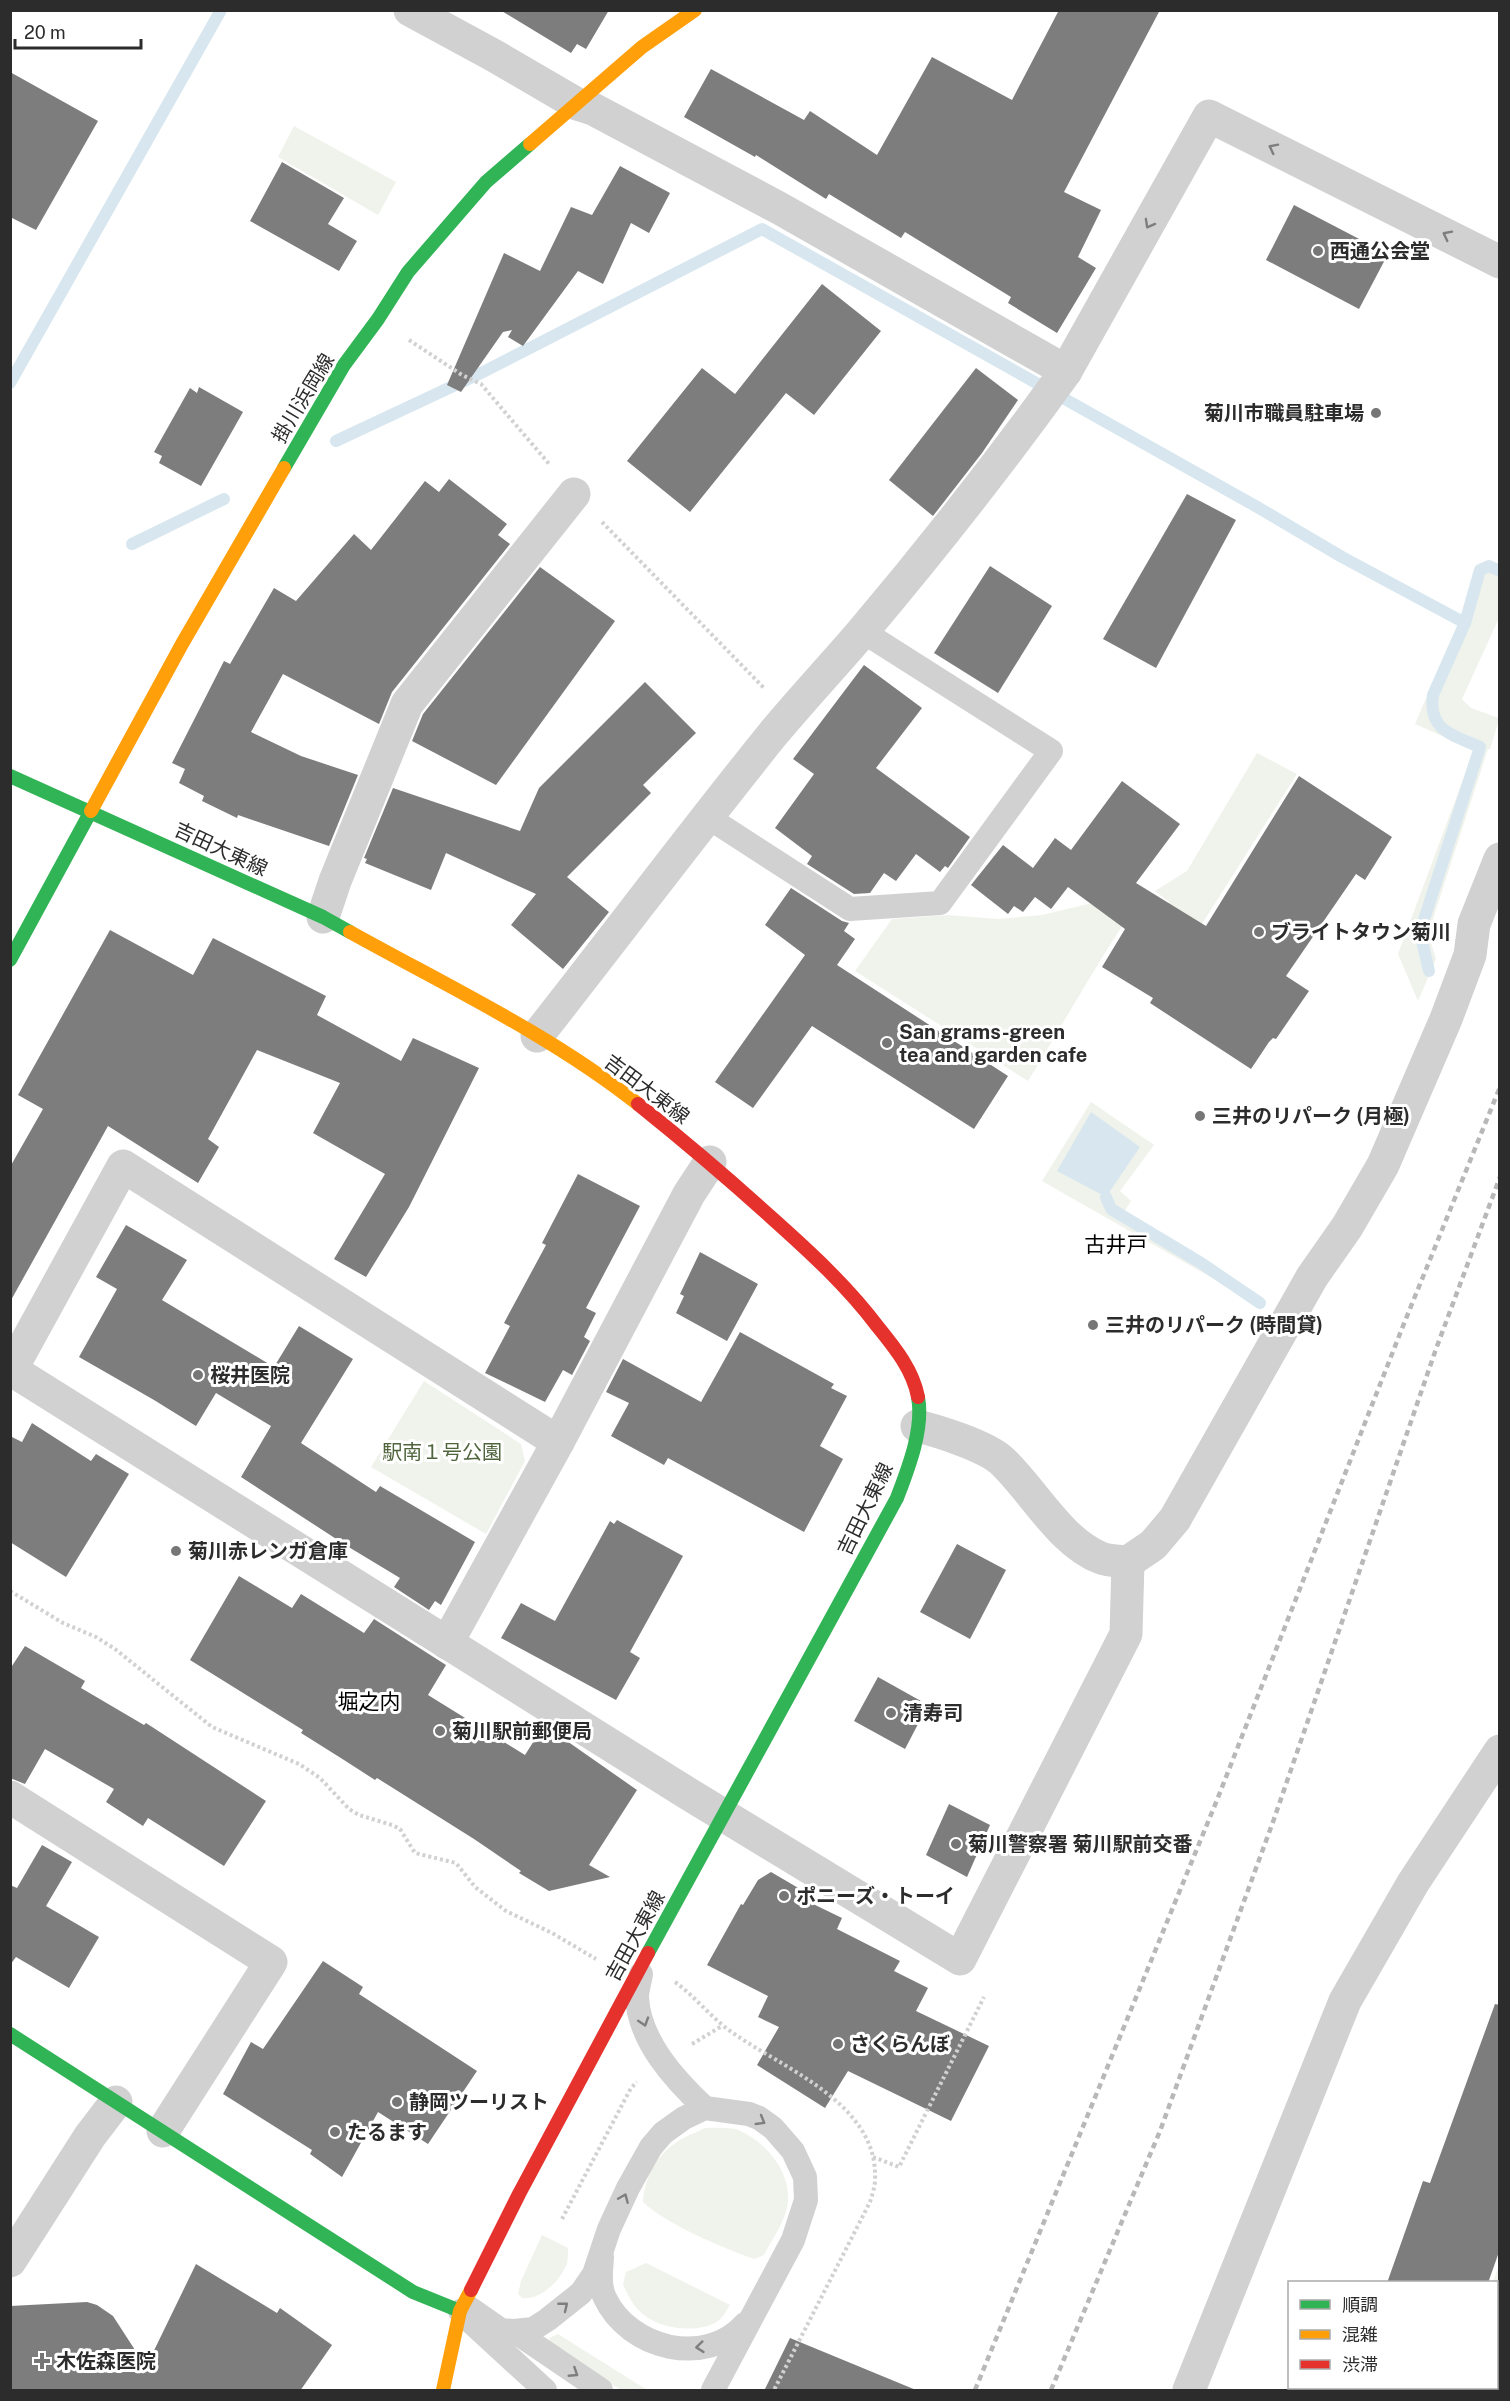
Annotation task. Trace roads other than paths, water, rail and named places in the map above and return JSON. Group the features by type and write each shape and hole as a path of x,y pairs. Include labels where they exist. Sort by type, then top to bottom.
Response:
{"main road":[{"name":"掛川浜岡線","path":"10,960 182,644 344,365 378,319 408,272 486,182 642,47 695,10"},
{"path":"10,776 91,811"},
{"name":"吉田大東線","path":"91,811 323,917 537,1036 612,1084 710,1161 831,1270 895,1348 915,1382 919,1403 917,1426 912,1457 897,1498 723,1815 536,2163 460,2311 443,2391"},
{"path":"10,2034 413,2292 460,2311"}],"street":[{"path":"410,10 577,104 593,109 779,208 1056,385"},
{"path":"537,1036 706,816 862,631 1018,437 1056,385 1209,116 1500,262"},
{"path":"323,917 335,881 407,704 574,494"},
{"path":"917,1426 959,1440 1001,1460 1078,1544 1102,1558 1128,1562 1153,1545 1175,1519 1311,1277 1347,1227 1383,1165 1446,1019 1470,955 1474,924 1500,859"},
{"path":"447,1643 558,1442 689,1194 710,1161"},
{"path":"558,1442 123,1166 11,1370 723,1815 960,1959 1126,1634 1128,1562"},
{"path":"1189,2391 1345,2001 1413,1883 1500,1751"},
{"path":"10,1797 271,1962 163,2131"},
{"path":"10,2261 90,2136 116,2102"}],"lane":[{"path":"706,816 850,909 940,903 1052,751 862,631"},
{"path":"643,1965 637,1996 644,2026 672,2075 705,2108"},
{"path":"460,2311 471,2310 493,2326 514,2331 533,2329 581,2293 594,2274 609,2229 628,2188 651,2147 663,2133 684,2118 705,2108 741,2112 759,2118 773,2128 793,2151 805,2177 806,2200 793,2240 713,2391"},
{"path":"603,2252 601,2276 604,2297 618,2318 648,2341 680,2348 711,2346 739,2331 750,2319"},
{"path":"460,2311 545,2391"},
{"path":"514,2331 601,2391"}],"waterway":[{"path":"10,383 221,10"},
{"path":"336,441 483,372 762,229 1342,557 1465,623"},
{"path":"132,544 224,499"},
{"path":"1429,971 1420,932 1480,747 1444,730 1434,717 1433,695 1465,623 1480,570 1489,566 1500,571"},
{"path":"1106,1197 1111,1209 1201,1263 1260,1303"}],"railway":[{"path":"975,2390 1217,1800 1403,1326 1500,1087"},
{"path":"1051,2390 1160,2131 1274,1819 1436,1349 1500,1177"}],"place":[{"name":"西通公会堂","path":"1318,251"},
{"name":"菊川市職員駐車場","path":"1376,413"},
{"name":"ブライトタウン菊川","path":"1259,932"},
{"name":"San grams-green tea and garden cafe","path":"887,1043"},
{"name":"三井のリパーク (月極)","path":"1200,1116"},
{"name":"三井のリパーク (時間貸)","path":"1093,1325"},
{"name":"桜井医院","path":"198,1375"},
{"name":"菊川赤レンガ倉庫","path":"176,1551"},
{"name":"清寿司","path":"891,1713"},
{"name":"菊川駅前郵便局","path":"440,1731"},
{"name":"菊川警察署 菊川駅前交番","path":"956,1844"},
{"name":"ポニーズ・トーイ","path":"784,1896"},
{"name":"さくらんぼ","path":"838,2044"},
{"name":"静岡ツーリスト","path":"397,2102"},
{"name":"たるます","path":"335,2132"},
{"name":"木佐森医院","path":"42,2361"}],"district":[{"name":"古井戸","path":"1116,1244"},
{"name":"堀之内","path":"369,1701"}],"park label":[{"name":"駅南１号公園","path":"442,1452"}]}
